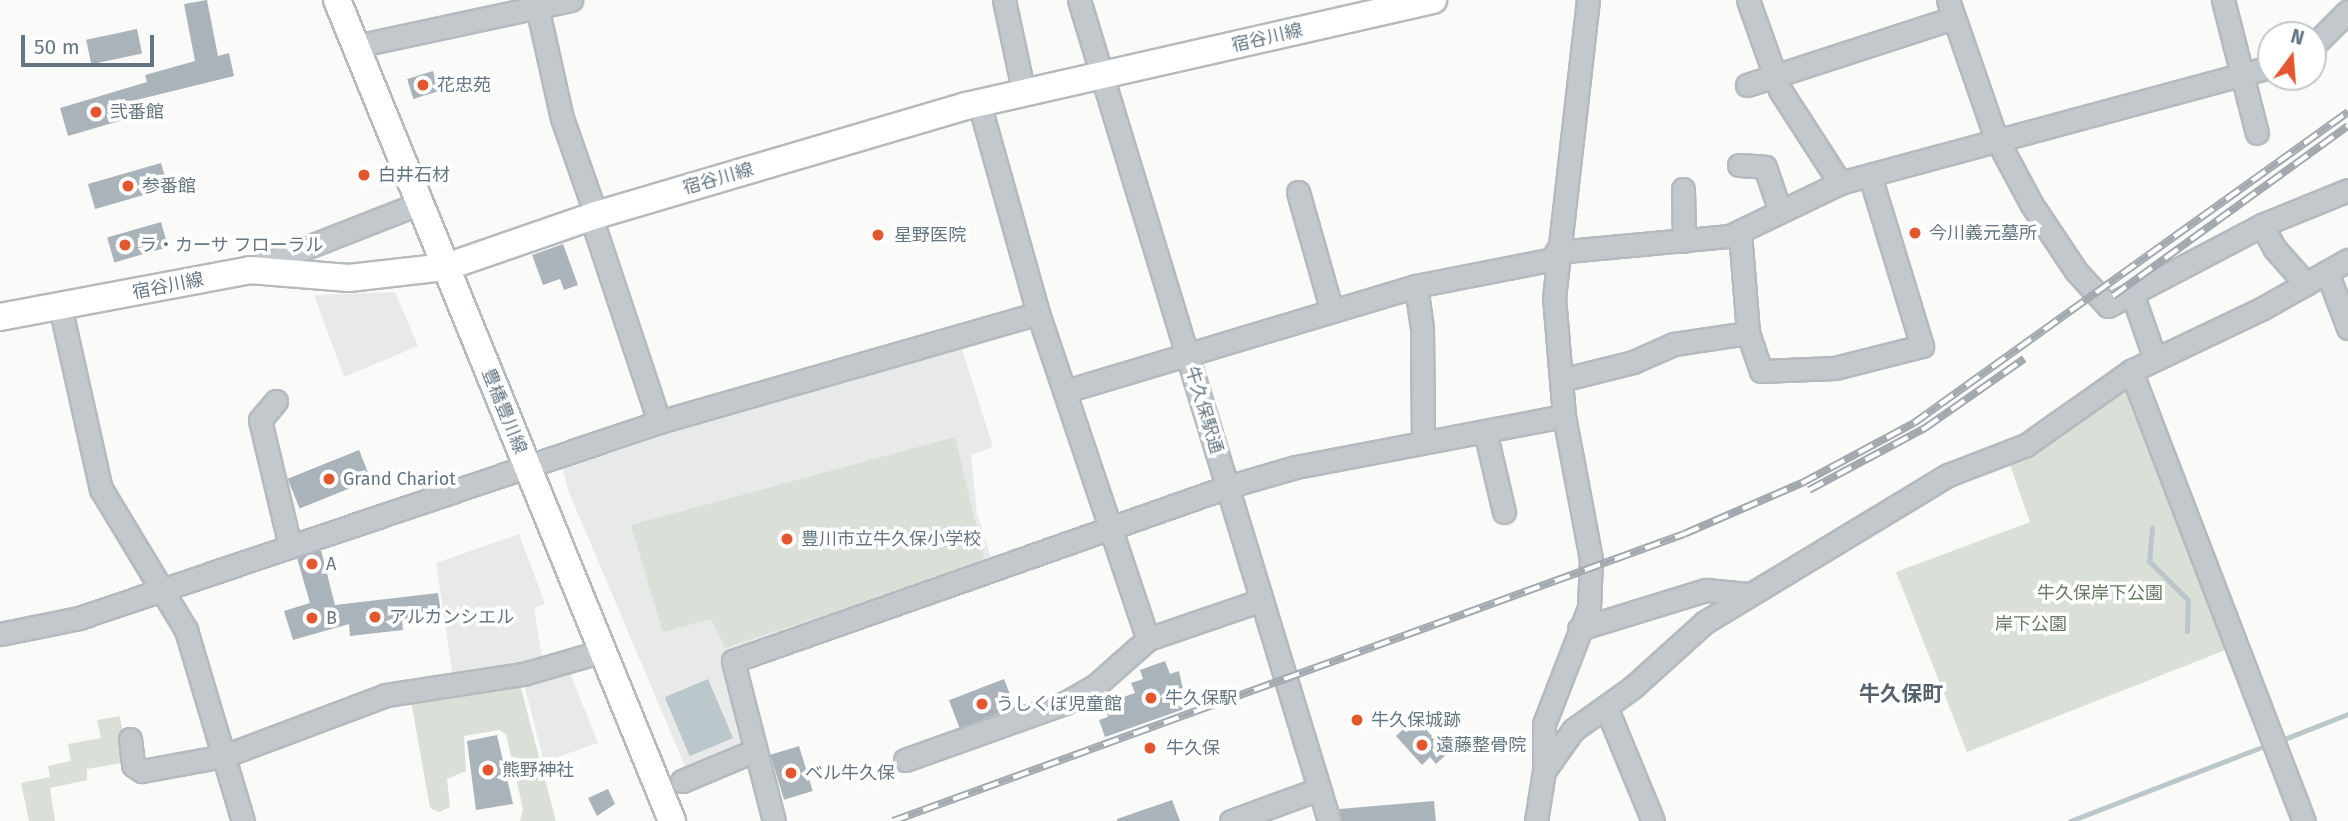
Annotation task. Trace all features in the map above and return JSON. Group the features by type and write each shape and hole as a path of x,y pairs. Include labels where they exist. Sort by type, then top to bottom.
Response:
{"main road":[{"name":"豊橋豊川線","path":"337,0 672,821"},
{"name":"宿谷川線","path":"0,317 250,270 349,278 446,267 593,216 979,103 1392,4 1433,0"}],"street":[{"path":"356,46 572,0"},
{"path":"1004,0 1024,94"},
{"name":"牛久保駅通","path":"1079,0 1105,74 1329,821"},
{"path":"1536,821 1544,771 1544,724 1589,608 1591,559 1564,416 1555,255 1588,0"},
{"path":"1748,0 1776,75 1840,183"},
{"path":"2223,0 2245,74 2257,133"},
{"path":"532,8 562,118 659,422"},
{"path":"1747,85 1951,9 1997,140 2076,271 2108,306 2133,296 2262,225 2348,190"},
{"path":"2327,32 2348,11"},
{"path":"1066,391 1416,286 1555,255 1740,233 1840,183 2257,71"},
{"path":"979,103 1038,313 1148,639"},
{"path":"1739,165 1765,167 1780,211"},
{"path":"1740,233 1748,333 1765,372 1835,369 1921,356 1870,176"},
{"path":"1683,189 1684,241"},
{"path":"1298,192 1332,311"},
{"path":"250,270 420,203"},
{"path":"2262,225 2275,249 2306,284"},
{"path":"1544,771 1573,730 1606,707 1678,643 1748,594 1948,475 2026,445 2131,371 2306,284 2348,260"},
{"path":"2327,272 2348,328"},
{"path":"1416,286 1422,328 1423,442"},
{"path":"2133,296 2155,359"},
{"path":"60,306 102,489 186,630 243,821"},
{"path":"0,634 79,618 526,464 659,422 1038,313"},
{"path":"1561,380 1633,362 1674,344 1748,333"},
{"path":"2131,371 2304,821"},
{"path":"276,401 260,420 290,546"},
{"path":"774,821 733,661 1227,487 1423,442 1564,416"},
{"path":"1485,431 1504,512"},
{"path":"1579,629 1706,590 1748,594"},
{"path":"905,761 1065,704 1096,685 1148,639 1262,600"},
{"path":"130,739 132,765 142,771 224,755 386,695 523,674 603,651"},
{"path":"1606,707 1653,821"},
{"path":"682,781 756,750"},
{"path":"1231,821 1319,789"}],"shaded area":[{"path":"395,292 418,346 344,377 314,295"},
{"name":"豊川市立牛久保小学校","path":"960,343 993,447 971,455 977,513 993,564 725,657 746,742 687,771 568,490 561,459"},
{"path":"519,534 545,604 534,608 543,664 453,677 436,563"},
{"path":"568,668 598,743 544,762 523,680"},
{"path":"708,679 733,738 690,756 665,697"}],"green space":[{"name":"牛久保岸下公園","path":"2129,381 2228,649 1967,752 1896,572 2030,522 2009,462"},
{"path":"955,437 985,562 725,648 711,619 663,632 631,525"},
{"path":"519,681 556,821 520,821 523,809 506,734 499,730 464,736 466,771 447,779 450,807 439,812 430,808 411,701"},
{"path":"120,716 127,762 87,769 87,780 50,788 55,821 29,821 21,783 50,777 48,766 71,761 68,744 101,738 97,720"}],"building":[{"path":"207,0 218,56 229,53 234,76 128,102 133,117 68,136 60,108 147,82 145,75 195,61 184,4"},
{"path":"137,29 142,53 91,64 86,40"},
{"name":"花忠苑","path":"433,71 439,91 413,99 407,79"},
{"name":"参番館","path":"161,163 168,188 95,209 88,184"},
{"path":"161,222 168,247 114,262 107,237"},
{"path":"563,244 578,285 564,290 560,279 543,285 532,255"},
{"name":"Grand Chariot","path":"359,450 371,480 300,509 288,479"},
{"path":"321,550 335,605 438,593 441,613 402,619 403,630 350,636 349,624 293,640 284,611 310,603 297,558"},
{"name":"牛久保駅","path":"1165,661 1170,674 1179,671 1187,708 1105,737 1099,720 1108,717 1104,704 1135,693 1131,683 1143,679 1140,670"},
{"name":"うしくぼ児童館","path":"1004,679 1015,707 960,728 949,700"},
{"name":"遠藤整骨院","path":"1415,718 1448,753 1436,764 1430,757 1422,765 1396,736"},
{"name":"熊野神社","path":"497,735 513,804 476,810 467,741"},
{"name":"ベル牛久保","path":"799,746 813,791 784,800 770,755"},
{"path":"608,789 615,804 597,816 588,798"},
{"path":"1172,800 1180,821 1117,821 1117,819"},
{"path":"1434,801 1436,821 1342,821 1339,809"}],"waterway":[{"path":"2152,528 2149,561 2188,600 2187,631"},
{"path":"2279,741 2348,714"},
{"path":"2070,821 2270,744"}],"railway":[{"path":"893,821 1684,534 1802,483 1914,423 2348,112"},
{"path":"2113,296 2348,126"},
{"path":"1809,490 1925,428 2024,359"}],"place":[{"name":"花忠苑","path":"423,85"},
{"name":"弐番館","path":"96,112"},
{"name":"白井石材","path":"364,175"},
{"name":"参番館","path":"128,186"},
{"name":"今川義元墓所","path":"1915,233"},
{"name":"星野医院","path":"878,235"},
{"name":"ラ・カーサ フローラル","path":"125,245"},
{"name":"Grand Chariot","path":"329,479"},
{"name":"豊川市立牛久保小学校","path":"787,539"},
{"name":"A","path":"312,564"},
{"name":"アルカンシエル","path":"375,617"},
{"name":"B","path":"312,618"},
{"name":"牛久保駅","path":"1151,698"},
{"name":"うしくぼ児童館","path":"982,704"},
{"name":"牛久保城跡","path":"1357,720"},
{"name":"遠藤整骨院","path":"1422,745"},
{"name":"牛久保","path":"1150,748"},
{"name":"熊野神社","path":"488,770"},
{"name":"ベル牛久保","path":"791,773"}],"district":[{"name":"牛久保町","path":"1901,694"}],"park label":[{"name":"岸下公園","path":"2031,624"}]}
